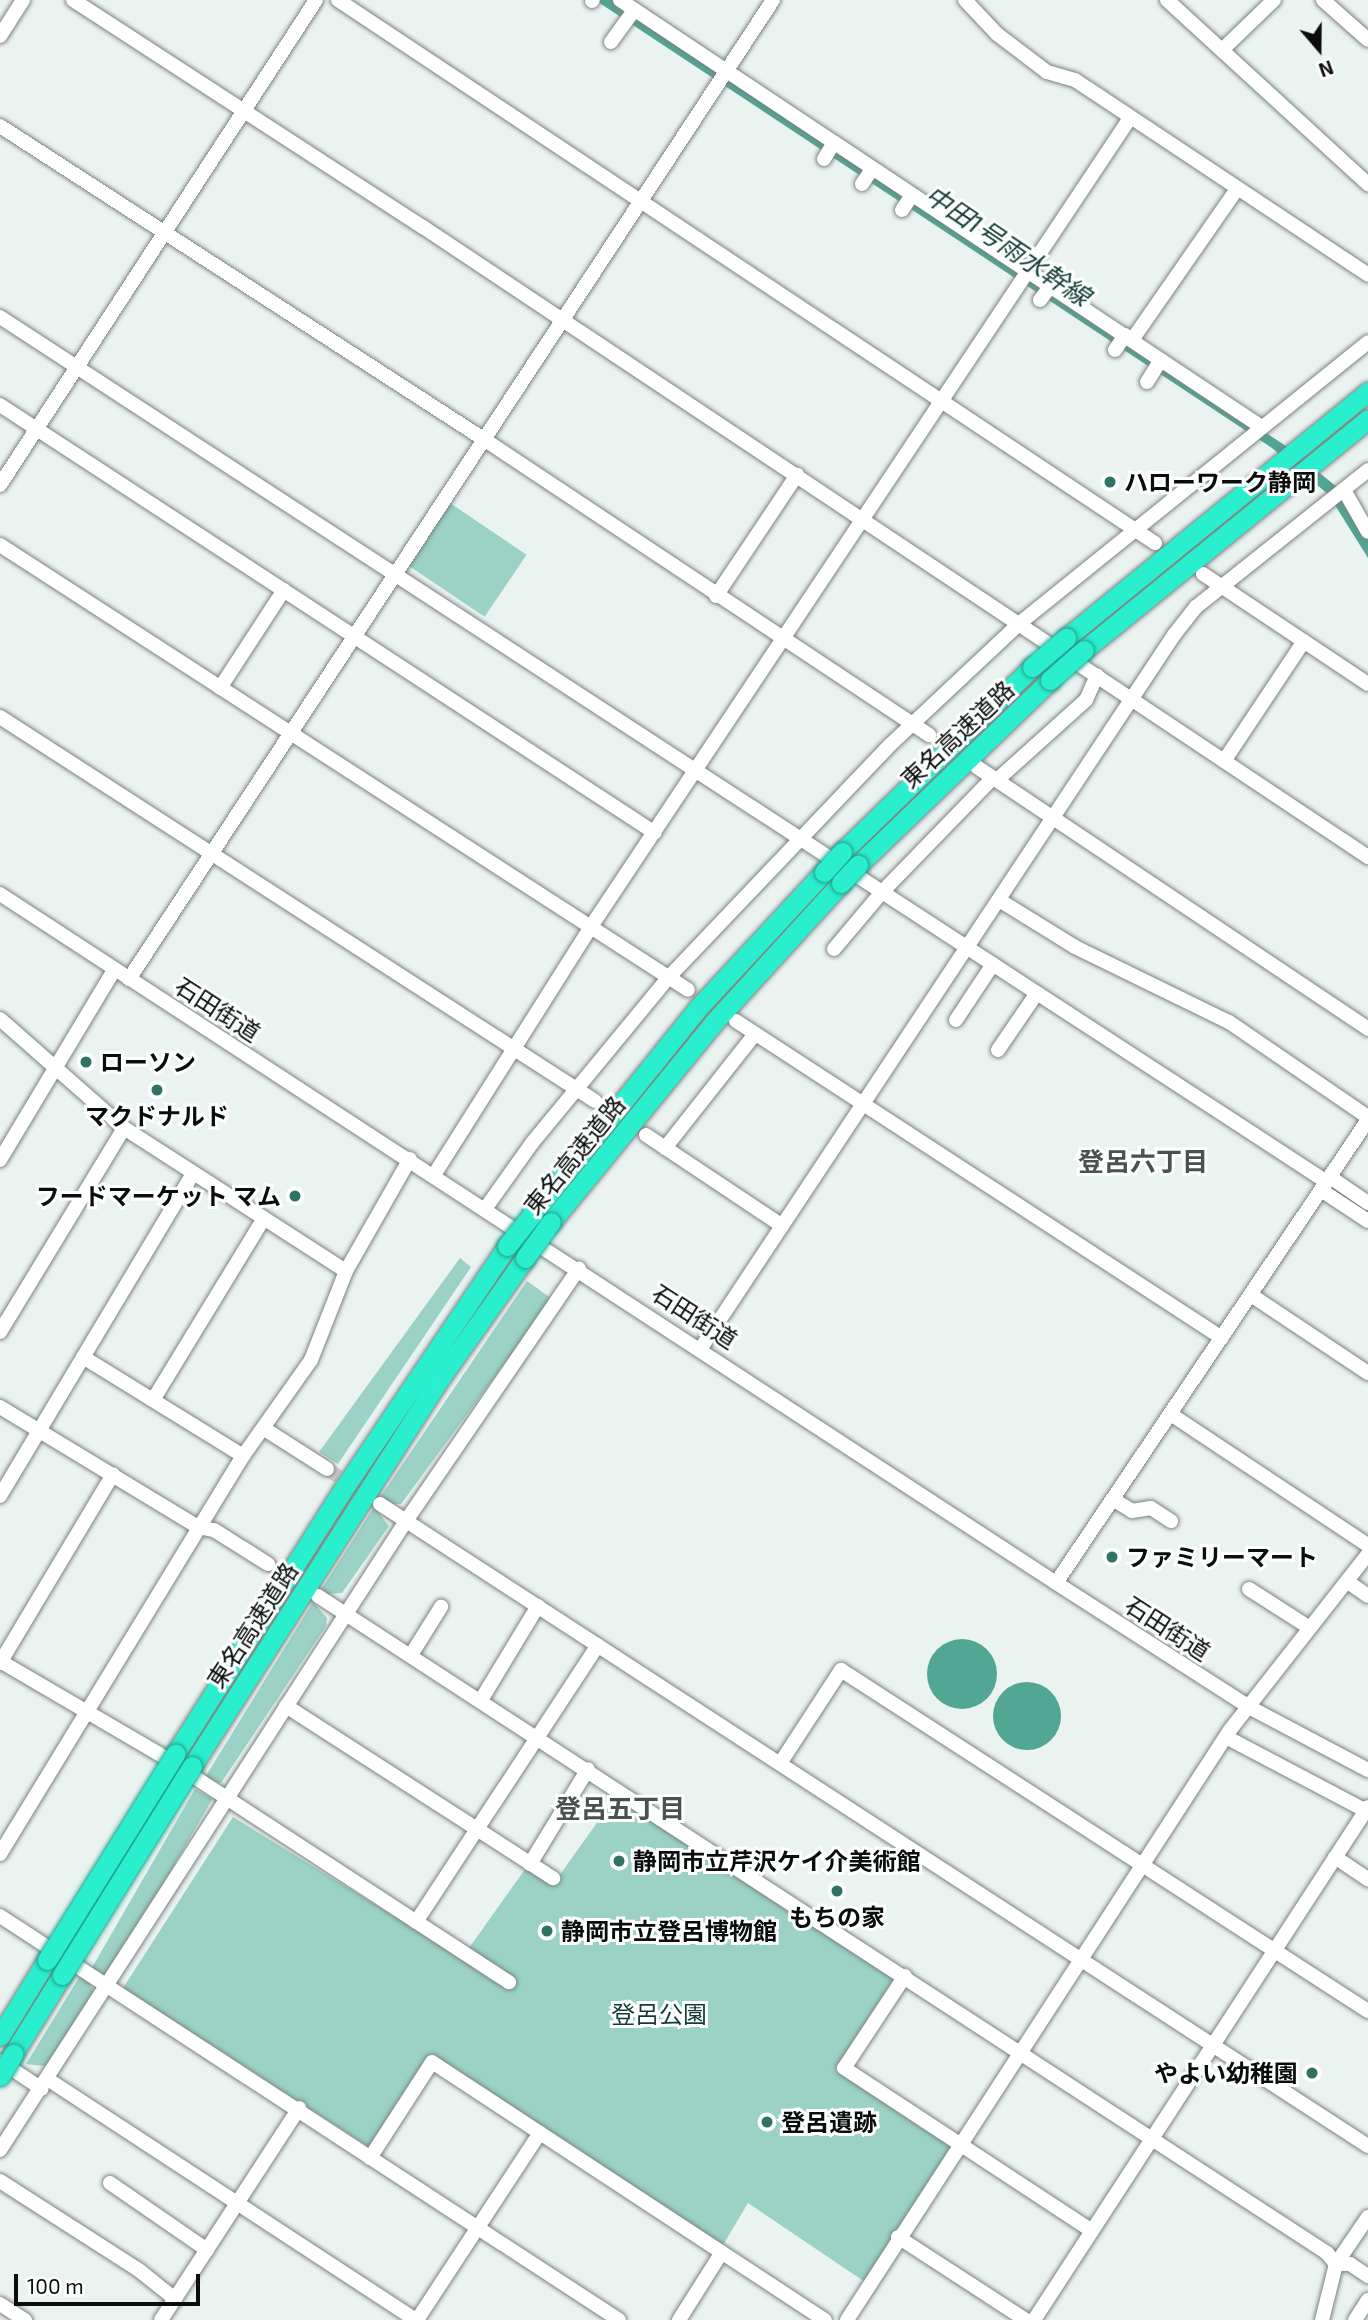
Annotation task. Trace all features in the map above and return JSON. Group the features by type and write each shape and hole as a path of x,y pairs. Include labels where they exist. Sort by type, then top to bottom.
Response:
{"highway":[{"name":"東名高速道路","path":"0,2076 7,2058 441,1377 525,1258 542,1217 697,1009 842,852 1032,667 1368,392"},
{"name":"東名高速道路","path":"0,2036 356,1468 507,1246 542,1217 715,1021 858,865 1084,650 1368,419"}],"street":[{"path":"0,36 23,0"},
{"path":"73,0 561,318 1368,857"},
{"path":"0,485 316,0"},
{"path":"338,0 1155,543"},
{"path":"621,0 727,70 782,118 1123,342 1154,370 1256,429"},
{"path":"129,979 352,635 773,0"},
{"path":"965,0 1020,52 1047,72 1075,80 1368,275"},
{"path":"1167,0 1368,184"},
{"path":"1222,51 1274,0"},
{"path":"1324,0 1368,40"},
{"path":"611,42 634,9"},
{"path":"435,1175 590,928 785,641 1130,118"},
{"path":"0,126 482,438 716,596 929,735"},
{"path":"1123,342 1237,189"},
{"path":"0,317 698,770 1326,1183 1368,1203"},
{"path":"485,1209 668,978 799,838 912,724 1020,623 1256,429 1368,342"},
{"path":"0,405 654,833"},
{"path":"701,1348 859,1104 1054,818 1131,697 1196,607 1368,470"},
{"path":"716,596 797,475"},
{"path":"1339,494 1368,532"},
{"path":"0,545 688,990"},
{"path":"1203,575 1368,684"},
{"path":"220,688 284,590"},
{"path":"1224,761 1304,641"},
{"path":"834,949 882,892 995,779 1086,700 1097,674"},
{"path":"0,717 512,1050 595,1101"},
{"path":"977,767 1368,1029"},
{"name":"石田街道","path":"0,894 579,1268 1056,1583 1249,1706 1368,1770"},
{"path":"999,900 1075,947 1228,1022 1368,1119 1172,1415 1056,1583"},
{"path":"956,1020 993,964"},
{"path":"0,1160 114,970"},
{"path":"998,1050 1037,993"},
{"path":"0,1019 56,1065 124,1128 346,1270"},
{"path":"736,1021 859,1104 1222,1338"},
{"path":"665,1148 755,1034"},
{"path":"0,1332 124,1128"},
{"path":"646,1135 781,1225"},
{"path":"0,1854 84,1711 243,1455 311,1360 346,1270 410,1160"},
{"path":"0,1496 193,1173"},
{"path":"1326,1183 1368,1221"},
{"path":"153,1400 264,1218"},
{"path":"0,2150 45,2085 106,1984 406,1521 579,1268"},
{"path":"1251,1295 1368,1373"},
{"path":"83,1357 243,1455"},
{"path":"0,1407 198,1527 214,1530 268,1564"},
{"path":"1172,1415 1368,1545"},
{"path":"263,1428 327,1469"},
{"path":"113,1474 0,1662 159,1754 224,1801 509,1982"},
{"path":"1114,1500 1132,1511 1152,1508 1171,1521"},
{"path":"380,1504 1082,1958 1368,2147"},
{"path":"847,2320 898,2237 1022,2052 1141,1863 1226,1737 1368,1555"},
{"path":"1348,1582 1368,1596"},
{"path":"1249,1589 1310,1628"},
{"path":"318,1596 1022,2052 1336,2264 1350,2264 1368,2276"},
{"path":"481,1700 538,1606"},
{"path":"411,1655 441,1607"},
{"path":"416,1922 479,1831 598,1645"},
{"path":"780,1762 841,1670 1368,2011"},
{"path":"286,1706 553,1878"},
{"path":"1034,2320 1367,1810 1226,1737"},
{"path":"530,1864 588,1769"},
{"path":"1335,1857 1368,1879"},
{"path":"0,1916 299,2108 477,2229 619,2320"},
{"path":"905,1976 844,2068 1091,2230"},
{"path":"7,2058 45,2085 417,2320 540,2133"},
{"path":"370,2158 432,2062 825,2320"},
{"path":"161,2320 299,2108"},
{"path":"0,2181 140,2271 175,2299"},
{"path":"110,2183 207,2250"},
{"path":"1322,2320 1336,2264 1368,2217"},
{"path":"898,2237 1026,2320"},
{"path":"679,2320 722,2252"},
{"path":"1355,2320 1368,2300"},
{"path":"0,2304 25,2320"}],"green space":[{"path":"447,501 527,555 485,617 405,563"},
{"path":"460,1258 471,1267 338,1464 319,1452"},
{"path":"527,1281 552,1299 401,1504 393,1504 381,1496"},
{"path":"374,1507 389,1526 342,1593 327,1594 321,1590"},
{"path":"313,1602 327,1618 326,1626 221,1783 204,1779"},
{"path":"195,1789 212,1799 109,1977 92,1967"},
{"name":"登呂公園","path":"616,1796 894,1978 835,2070 952,2146 865,2282 748,2203 723,2245 430,2054 369,2147 123,1988 233,1817 462,1958 528,1865 554,1883"},
{"path":"80,1976 89,1980 93,1992 51,2062 43,2066 26,2064"}],"shaded area":[{"path":"595,0 612,0 1286,446 1337,487 1368,536 1368,558 1328,494 1272,448"},
{"path":"962,1639 981,1645 991,1655 997,1674 991,1693 981,1703 962,1709 943,1703 933,1693 927,1674 933,1655 943,1645"},
{"path":"1020,1682 1034,1682 1046,1687 1056,1697 1061,1716 1056,1735 1046,1745 1034,1750 1020,1750 1008,1745 998,1735 993,1723 993,1709 998,1697 1008,1687"}],"tunnel":[{"path":"327,1469 373,1499"},
{"path":"268,1564 314,1593"}],"place":[{"name":"ハローワーク静岡","path":"1110,482"},
{"name":"ローソン","path":"86,1062"},
{"name":"マクドナルド","path":"157,1090"},
{"name":"フードマーケット マム","path":"295,1196"},
{"name":"ファミリーマート","path":"1112,1557"},
{"name":"静岡市立芹沢ケイ介美術館","path":"619,1861"},
{"name":"もちの家","path":"837,1891"},
{"name":"静岡市立登呂博物館","path":"547,1931"},
{"name":"やよい幼稚園","path":"1312,2073"},
{"name":"登呂遺跡","path":"767,2122"}],"district":[{"name":"登呂六丁目","path":"1143,1161"},
{"name":"登呂五丁目","path":"620,1808"}],"water label":[{"name":"中田1号雨水幹線","path":"1008,245"}]}
